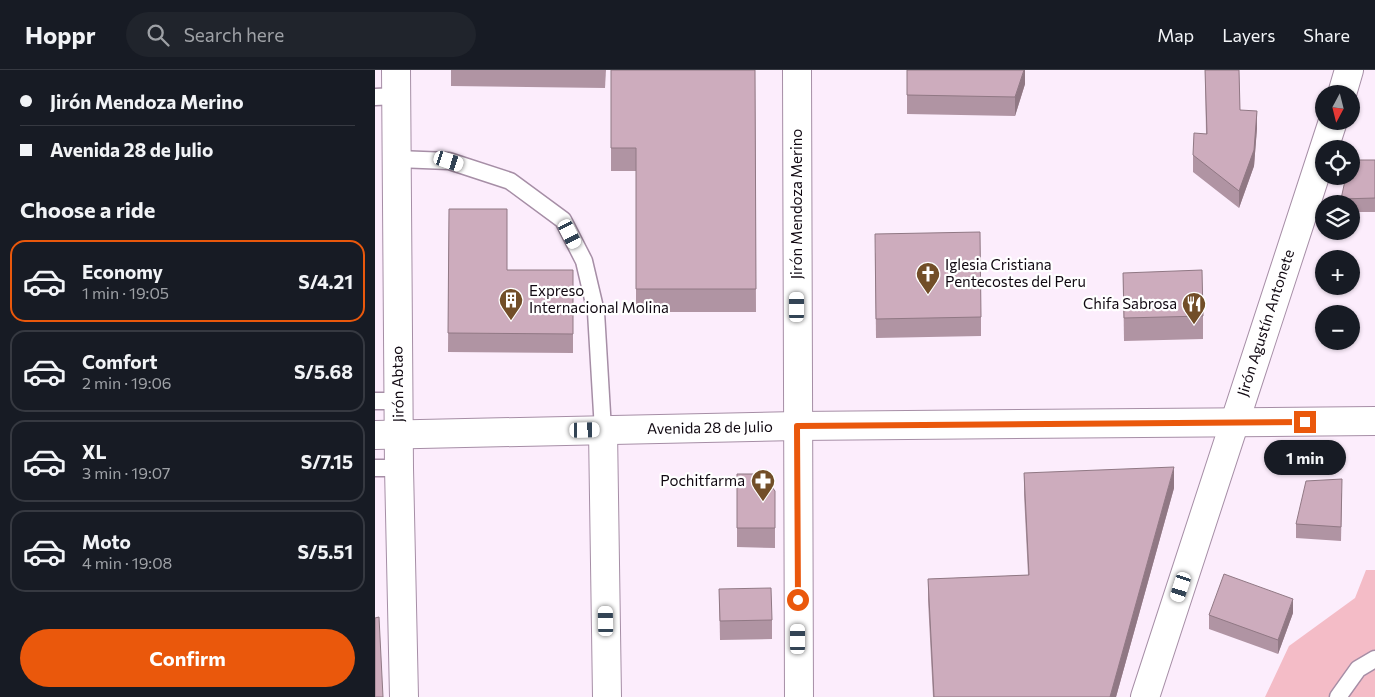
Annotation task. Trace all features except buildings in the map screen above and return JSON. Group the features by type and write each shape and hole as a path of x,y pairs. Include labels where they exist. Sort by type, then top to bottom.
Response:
{"street":[{"name":"Jirón Mendoza Merino","path":"797,70 799,697"},
{"path":"1344,85 1349,70"},
{"name":"Jirón Abtao","path":"389,88 397,159 387,401 387,468 404,697"},
{"name":"Jirón Agustín Antonete","path":"1145,697 1330,130"},
{"name":"Avenida 28 de Julio","path":"387,434 797,426 1375,421"},
{"path":"603,430 607,697"}],"lane":[{"path":"397,159 449,161 510,181 563,220 584,261 596,312 603,430"},
{"path":"1338,697 1358,670 1375,660"}],"shaded area":[{"path":"1366,570 1375,570 1375,697 1265,697 1289,646 1355,598"}],"place":[{"name":"Iglesia Cristiana Pentecostes del Peru","path":"928,295"},
{"name":"Expreso Internacional Molina","path":"511,321"},
{"name":"Chifa Sabrosa","path":"1194,325"},
{"name":"Pochitfarma","path":"763,502"}],"route":[{"path":"798,600 797,426 1305,422"}]}
